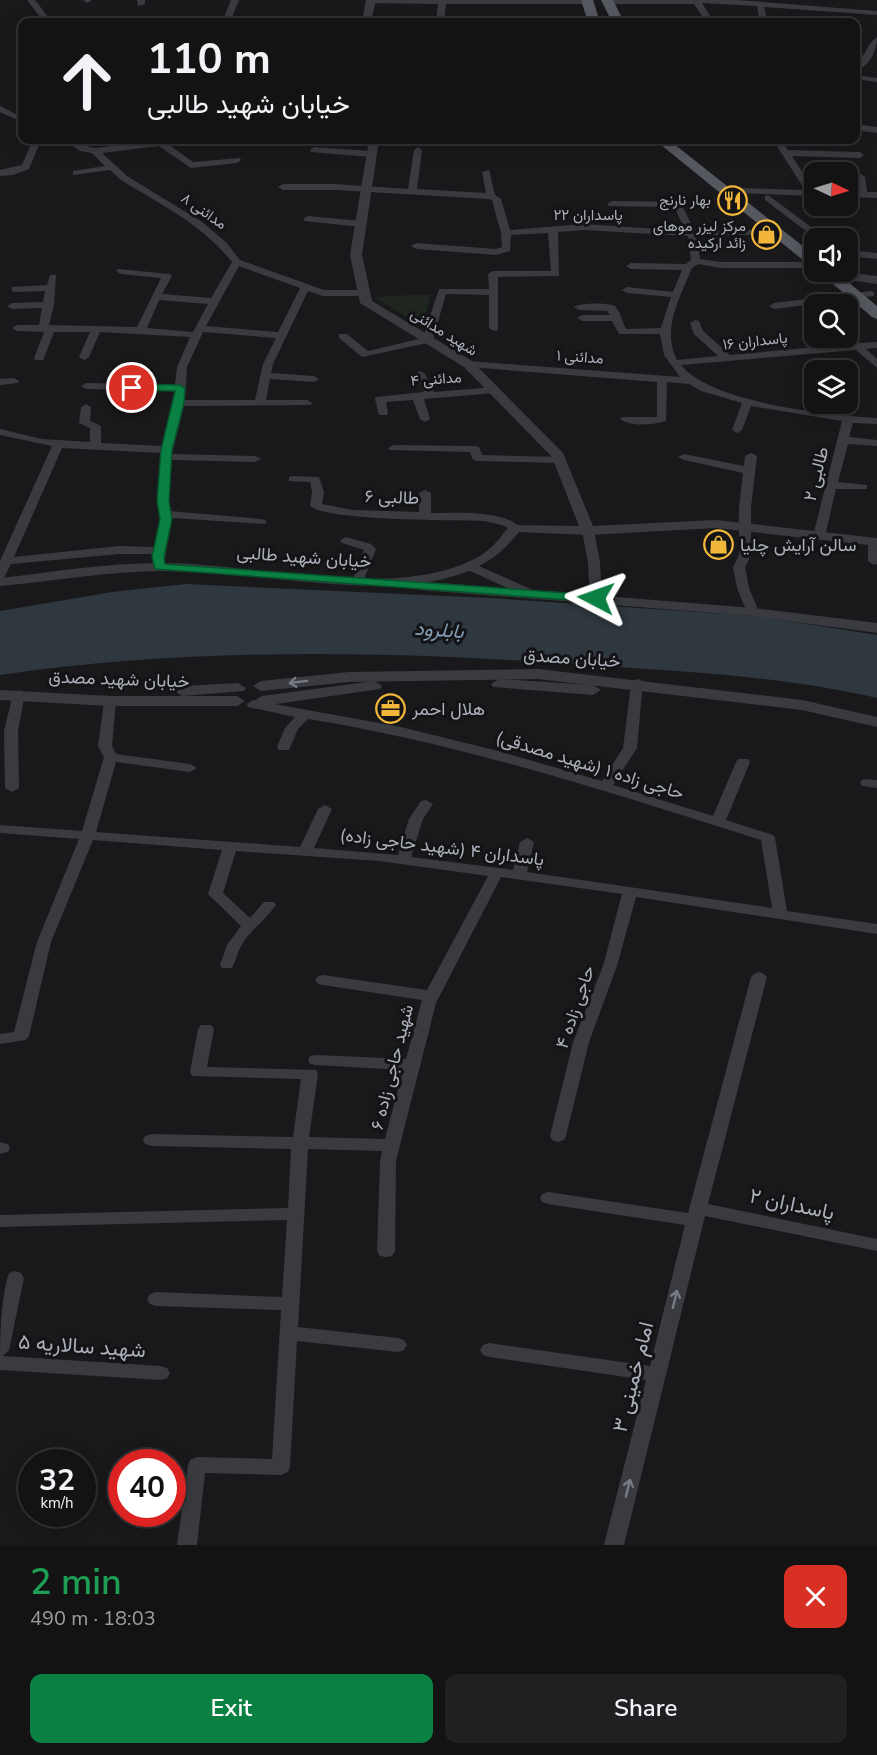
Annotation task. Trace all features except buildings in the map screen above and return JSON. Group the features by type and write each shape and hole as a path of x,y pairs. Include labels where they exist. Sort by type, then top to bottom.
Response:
{"main road":[{"path":"587,1 593,18"},
{"path":"609,3 611,18"},
{"path":"609,3 616,18"},
{"path":"666,144 777,231 804,246"},
{"path":"681,144 741,191 764,202 804,241"},
{"path":"863,287 877,314"}],"street":[{"path":"32,0 45,18"},
{"path":"228,18 235,0"},
{"path":"368,18 370,1 587,1"},
{"path":"609,3 697,1 877,13"},
{"path":"697,1 708,18"},
{"path":"440,18 442,2"},
{"path":"760,4 763,18"},
{"path":"810,18 811,7"},
{"path":"860,65 867,59 877,39"},
{"path":"860,78 877,80"},
{"path":"0,109 18,118"},
{"path":"860,128 877,130"},
{"path":"0,173 13,172 26,167 36,144"},
{"name":"مدائنی ۸","path":"74,144 83,150 95,152 124,178 199,224 224,244 237,262 323,294 364,293"},
{"path":"95,152 143,144"},
{"path":"165,144 191,165 237,160"},
{"path":"364,293 356,255 373,144"},
{"path":"780,144 804,180"},
{"path":"314,150 371,154"},
{"path":"412,193 418,150"},
{"path":"786,153 860,155"},
{"path":"76,172 113,167"},
{"path":"486,172 491,196"},
{"path":"861,177 863,195"},
{"path":"283,187 491,196 496,199 506,233 507,249 496,252 416,246"},
{"path":"741,191 804,193"},
{"path":"764,202 778,192"},
{"path":"858,195 877,195"},
{"path":"612,204 677,204 692,233 692,264 677,295 665,337 672,363 689,381 727,397 848,420 877,421"},
{"path":"308,219 361,224"},
{"name":"پاسداران ۲۲","path":"506,233 584,227 692,233 777,231"},
{"path":"494,328 494,274 556,274 553,230"},
{"path":"631,266 721,265 804,254"},
{"path":"858,254 877,256"},
{"path":"159,567 165,514 163,501 166,454 179,403 182,367 214,301 237,262"},
{"path":"121,271 166,276 141,330"},
{"path":"39,358 46,329 53,277"},
{"path":"260,402 268,364 305,287"},
{"path":"774,306 863,287"},
{"path":"15,289 50,288"},
{"path":"627,290 677,295"},
{"path":"343,336 366,355 428,340 442,291 494,292"},
{"name":"شهید مدائنی","path":"364,293 366,303 468,364 560,460 588,531"},
{"path":"156,297 214,301"},
{"path":"12,306 49,305"},
{"path":"579,307 611,308 623,332 667,332"},
{"path":"582,318 616,318"},
{"path":"695,323 698,332 728,359"},
{"path":"16,328 281,335"},
{"path":"84,357 96,329"},
{"name":"پاسداران ۱۶","path":"858,347 877,345"},
{"name":"پاسداران ۱۶","path":"672,363 846,348"},
{"path":"858,348 877,365"},
{"name":"مدائنی ۱","path":"468,364 689,381"},
{"path":"420,374 430,394"},
{"path":"265,376 314,379"},
{"path":"625,419 654,421 662,419 662,378"},
{"path":"0,382 14,381"},
{"path":"86,386 180,388"},
{"name":"مدائنی ۴","path":"383,413 380,399 494,390"},
{"path":"417,395 425,419"},
{"path":"737,430 748,401"},
{"path":"179,403 307,403"},
{"path":"86,407 84,423 96,426 95,446"},
{"name":"طالبی ۲","path":"819,536 848,420"},
{"path":"0,432 58,446 142,447 166,454 255,459"},
{"path":"843,440 877,443"},
{"path":"0,575 58,446"},
{"path":"394,448 475,449 477,458 560,460"},
{"path":"752,456 745,508 745,555 739,567 742,588 753,612"},
{"path":"684,457 750,471"},
{"name":"طالبی ۶","path":"293,479 315,479 318,492 315,506 353,513 484,518 506,522 515,528"},
{"path":"832,484 863,487"},
{"path":"425,493 425,516"},
{"path":"165,514 261,522"},
{"path":"515,528 588,531 716,524 875,542 874,561"},
{"name":"خیابان شهید طالبی","path":"0,582 159,567 389,584 446,575 481,562 500,548 515,528"},
{"path":"588,531 594,562 596,598"},
{"path":"346,541 367,546 370,549 358,581"},
{"path":"6,561 119,550 159,551"},
{"path":"470,566 531,594"},
{"path":"389,584 596,598 753,612 877,628"},
{"name":"خیابان مصدق","path":"250,696 349,677 538,674 801,712 877,729"},
{"name":"خیابان مصدق","path":"250,696 453,681 638,688 802,705 877,722"},
{"path":"605,787 630,748 638,688"},
{"path":"312,693 304,700 307,709 323,717"},
{"path":"12,788 11,731 19,694"},
{"name":"خیابان شهید مصدق","path":"0,695 19,694 110,701 250,696"},
{"name":"حاجی زاده ۱ (شهید مصدقی)","path":"250,696 304,714 411,734 534,765 768,838 780,915"},
{"path":"0,1039 21,1036 44,942 88,835 111,757 105,746 110,701"},
{"path":"284,747 292,728 304,714"},
{"path":"111,757 190,768"},
{"path":"718,822 743,762"},
{"path":"403,860 416,819 426,804"},
{"path":"305,852 324,809"},
{"name":"پاسداران ۴ (شهید حاجی زاده)","path":"0,829 403,860 519,875 877,929"},
{"path":"519,875 527,842"},
{"path":"230,846 214,894 249,925"},
{"name":"شهید حاجی زاده ۶","path":"386,1251 388,1161 432,996 497,872"},
{"name":"حاجی زاده ۴","path":"558,1136 581,1042 610,966 630,892"},
{"path":"228,964 234,945 249,925 259,918 269,905"},
{"name":"امام خمینی ۳","path":"614,1545 759,977"},
{"path":"323,980 432,996"},
{"path":"187,1545 197,1465 281,1467 300,1143 310,1074 198,1072 206,1029"},
{"path":"316,1060 412,1065"},
{"path":"151,1140 392,1145"},
{"name":"پاسداران ۲","path":"548,1198 697,1214 877,1245"},
{"path":"0,1221 296,1214"},
{"path":"0,1350 15,1278"},
{"path":"156,1299 291,1304"},
{"path":"289,1333 398,1345"},
{"path":"489,1350 657,1374"},
{"name":"شهید سالاریه ۵","path":"0,1363 161,1373"}],"shaded area":[{"path":"431,294 422,327 375,297"}],"water":[{"name":"بابلرود","path":"186,584 490,598 757,616 877,635 877,698 775,680 706,673 527,661 376,655 225,655 150,659 0,675 0,611 112,592"}],"place":[{"name":"بهار نارنج","path":"732,200"},
{"name":"مرکز لیزر موهای زائد ارکیده","path":"767,235"},
{"name":"سالن آرایش چلیا","path":"719,545"},
{"name":"هلال احمر","path":"391,709"}],"route":[{"path":"132,388 180,388 179,403 166,450 163,501 166,519 158,557 159,567 596,598"}]}
